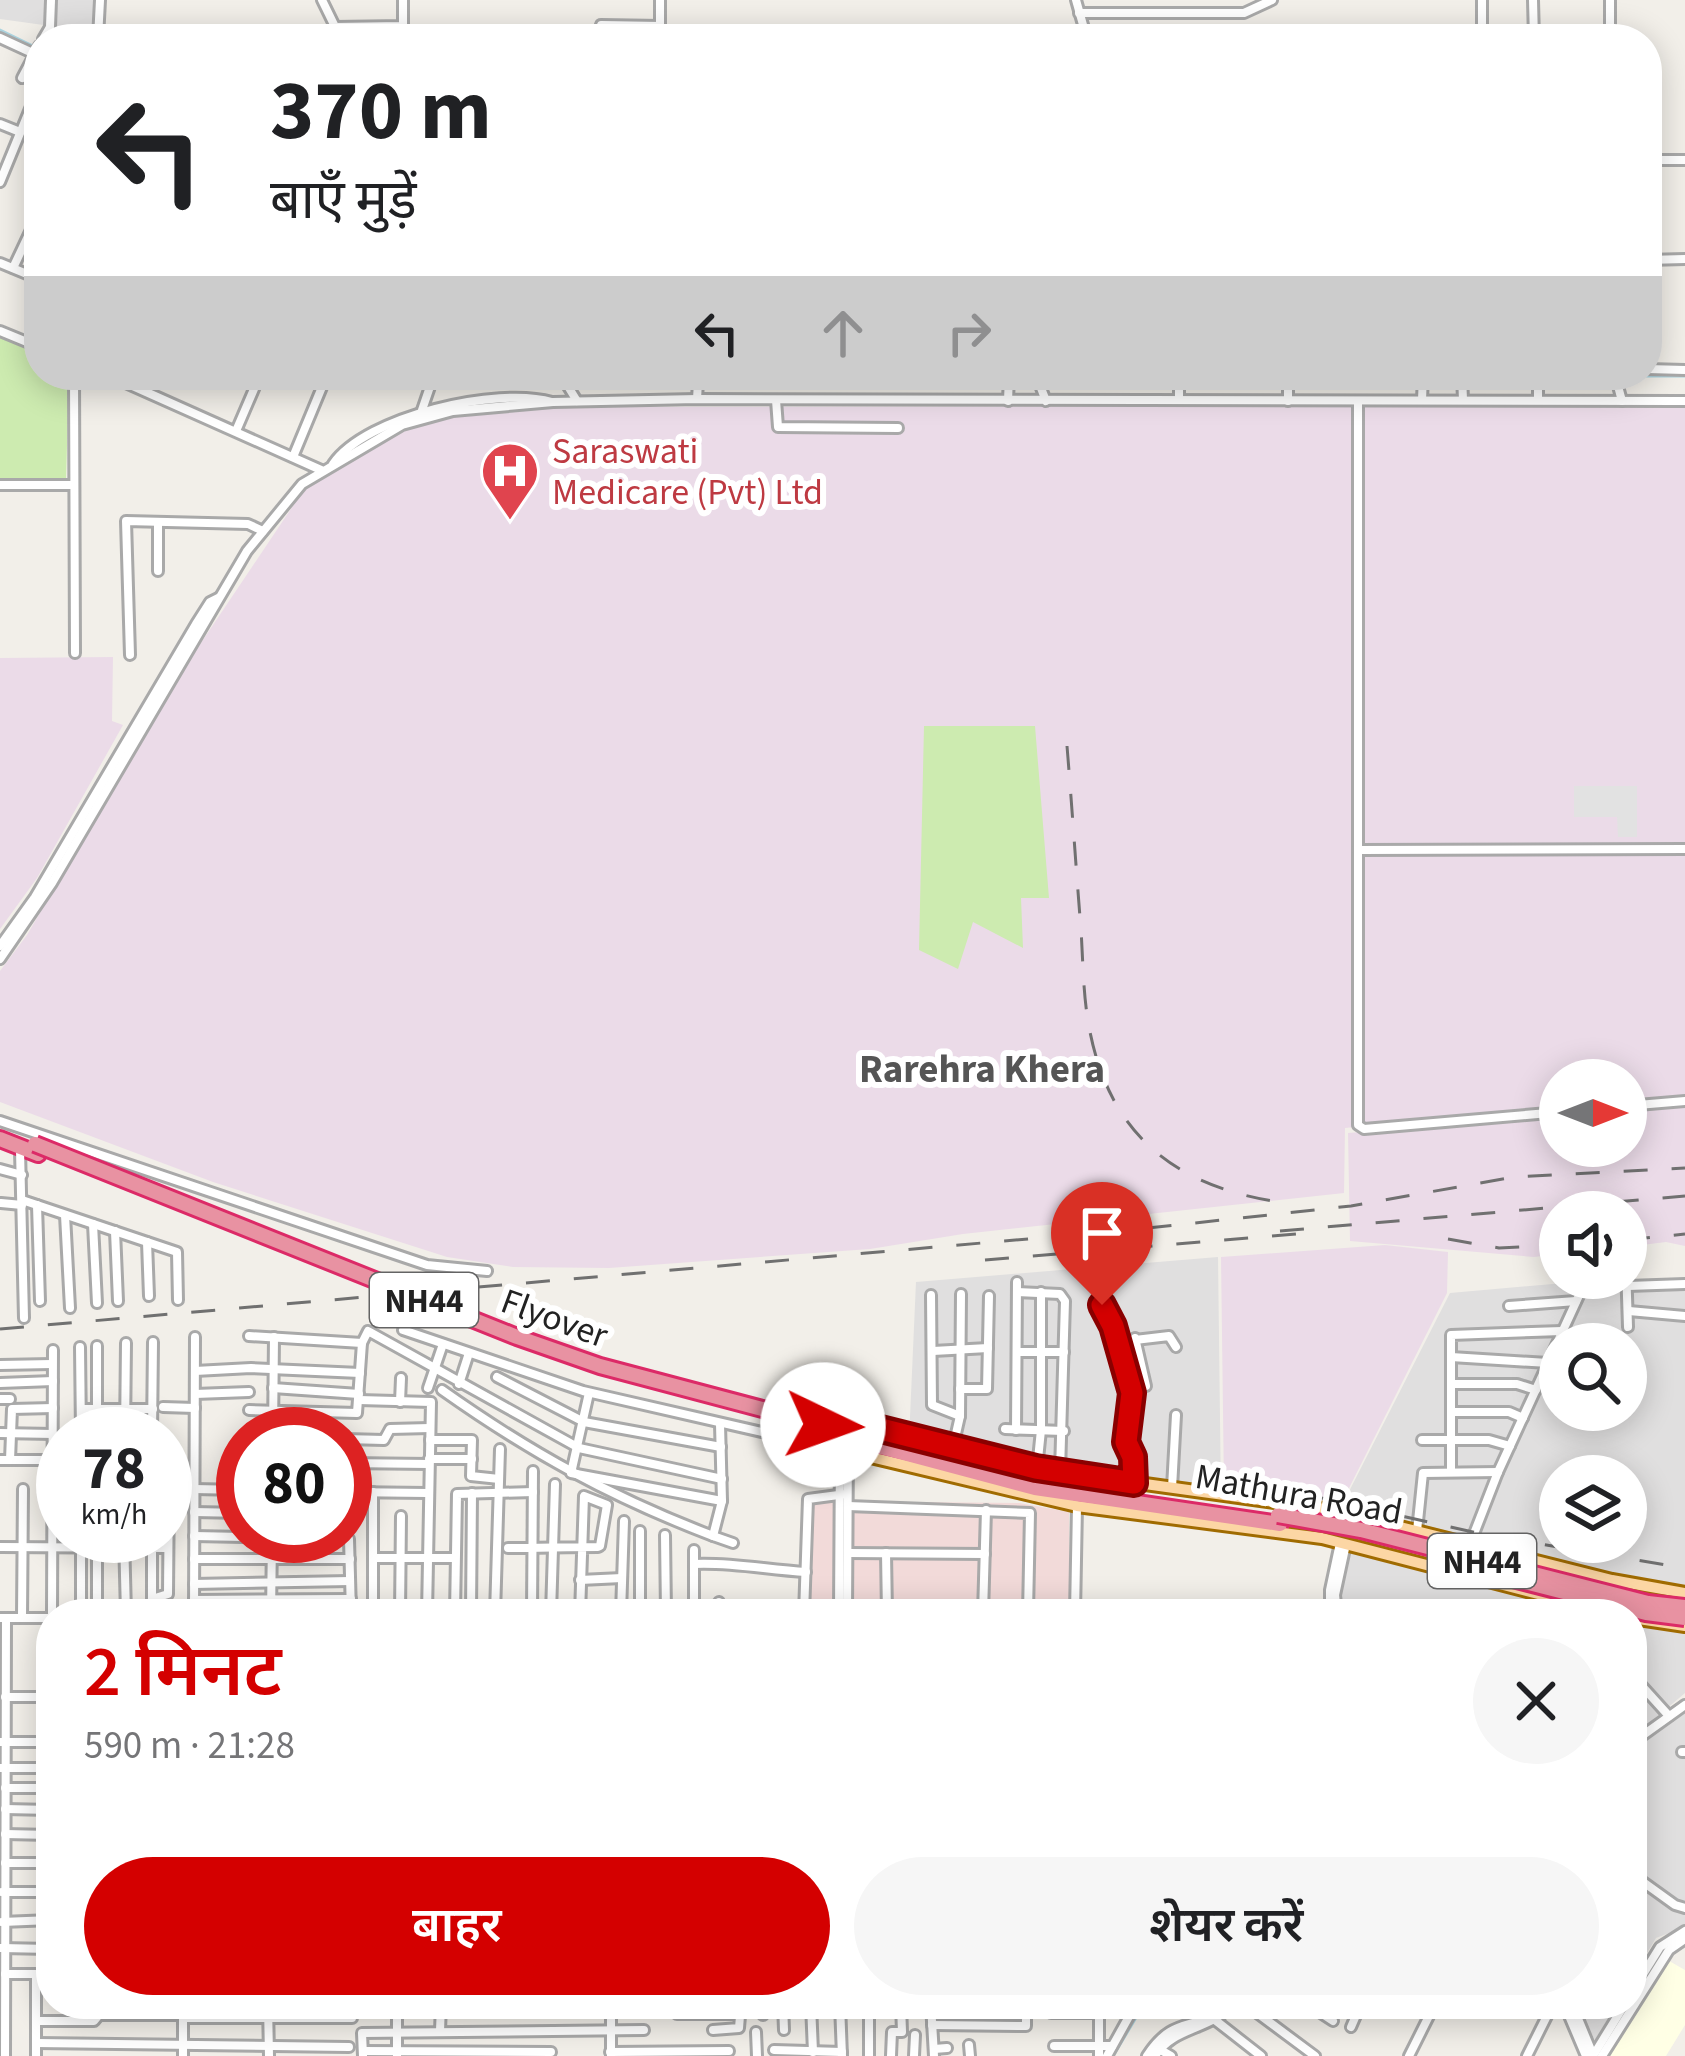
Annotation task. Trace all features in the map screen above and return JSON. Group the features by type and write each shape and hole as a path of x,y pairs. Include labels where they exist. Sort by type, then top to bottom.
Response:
{"highway":[{"name":"Flyover","path":"0,1125 31,1150 568,1364 841,1440"},
{"name":"NH44","path":"0,1143 31,1150"},
{"name":"Mathura Road","path":"841,1440 1077,1490 1361,1530 1632,1599"},
{"name":"Mathura Road","path":"841,1440 1023,1492 1077,1490"},
{"name":"Mathura Road","path":"1279,1520 1592,1599"},
{"name":"Mathura Road","path":"1647,1603 1685,1607"},
{"name":"Mathura Road","path":"1647,1613 1685,1622"}],"main road":[{"path":"841,1440 853,1422 1060,1472 1077,1490 1343,1544 1549,1599"},
{"path":"1077,1490 1134,1483 1332,1510 1612,1580 1685,1593"},
{"path":"1647,1619 1685,1622"}],"street":[{"path":"1076,0 1082,24"},
{"path":"1079,13 1244,13 1272,0"},
{"path":"22,78 24,74"},
{"path":"0,182 24,123"},
{"path":"0,124 20,132"},
{"path":"14,268 24,246"},
{"path":"0,262 24,272"},
{"path":"74,390 75,653"},
{"path":"142,390 322,471"},
{"path":"236,431 254,390"},
{"path":"293,457 321,390"},
{"path":"422,410 429,390"},
{"path":"570,390 577,401"},
{"path":"697,399 698,390"},
{"path":"1008,390 1008,401"},
{"path":"1042,390 1046,400"},
{"path":"1179,390 1179,400"},
{"path":"1288,390 1288,400"},
{"path":"1422,390 1422,400"},
{"path":"1462,390 1462,400"},
{"path":"1538,390 1538,400"},
{"path":"1619,390 1622,401"},
{"path":"333,464 370,434 422,410 514,400 553,402"},
{"path":"776,400 778,427 898,428"},
{"path":"1358,400 1359,1128 1539,1114"},
{"path":"0,959 52,884 218,597 263,531 302,484 402,424 453,411 577,401 1685,401"},
{"path":"0,485 72,485"},
{"path":"130,655 126,521 248,524 263,531"},
{"path":"158,522 158,571"},
{"path":"0,946 35,897 196,624 218,597"},
{"path":"1359,850 1685,849"},
{"path":"1647,1104 1685,1101"},
{"path":"0,1125 427,1265 487,1271"},
{"path":"24,1318 22,1175 31,1150"},
{"path":"0,1169 22,1175"},
{"path":"0,1203 37,1205 178,1253 178,1300"},
{"path":"37,1205 40,1301"},
{"path":"65,1215 70,1308"},
{"path":"93,1224 97,1303"},
{"path":"115,1231 118,1301"},
{"path":"147,1242 149,1296"},
{"path":"1647,1285 1685,1284"},
{"path":"1060,1472 1064,1431 1064,1297 1017,1287 1010,1429 1064,1431"},
{"path":"1036,1468 1041,1430 1041,1292"},
{"path":"953,1447 960,1416 961,1294"},
{"path":"931,1295 932,1405 960,1416"},
{"path":"960,1389 987,1389 989,1296"},
{"path":"1628,1323 1629,1299"},
{"path":"1509,1306 1576,1300 1566,1323"},
{"path":"1102,1305 1132,1393 1126,1442 1133,1457 1134,1483"},
{"path":"1629,1311 1685,1316"},
{"path":"403,1330 590,1393 720,1424 841,1440 843,1599"},
{"path":"357,1407 362,1343 365,1333 372,1332 579,1448 722,1479"},
{"path":"1450,1471 1452,1334 1539,1332"},
{"path":"249,1336 362,1343"},
{"path":"1118,1342 1169,1336 1176,1347"},
{"path":"194,1599 195,1337"},
{"path":"273,1407 274,1337"},
{"path":"1135,1338 1146,1386"},
{"path":"153,1342 158,1407"},
{"path":"125,1343 125,1407"},
{"path":"428,1388 443,1344"},
{"path":"97,1346 97,1407"},
{"path":"80,1347 80,1407"},
{"path":"933,1351 988,1348"},
{"path":"53,1350 53,1407"},
{"path":"1017,1352 1064,1352"},
{"path":"459,1384 470,1353"},
{"path":"1450,1357 1539,1362"},
{"path":"0,1365 53,1364"},
{"path":"1125,1371 1142,1366"},
{"path":"195,1371 274,1368 360,1373"},
{"path":"497,1377 584,1422 721,1447"},
{"path":"400,1402 401,1378"},
{"path":"0,1383 53,1382"},
{"path":"1470,1544 1539,1383"},
{"path":"1451,1384 1517,1384 1536,1390"},
{"path":"273,1388 431,1402 427,1599"},
{"path":"442,1390 571,1473 652,1513 733,1543"},
{"path":"195,1394 249,1392"},
{"path":"571,1473 590,1393"},
{"path":"36,1408 12,1409 5,1433 5,1460 36,1460"},
{"path":"1451,1412 1509,1412 1523,1418"},
{"path":"1172,1488 1176,1415"},
{"path":"713,1536 722,1501 720,1424"},
{"path":"372,1440 384,1440 390,1429 470,1439 472,1477 499,1479"},
{"path":"5,1433 36,1434"},
{"path":"1422,1440 1489,1440 1510,1446"},
{"path":"495,1599 500,1449"},
{"path":"372,1463 472,1459"},
{"path":"532,1599 533,1471"},
{"path":"1417,1531 1423,1473 1498,1472"},
{"path":"571,1473 722,1501"},
{"path":"552,1599 555,1484"},
{"path":"194,1489 216,1489"},
{"path":"22,1618 23,1490"},
{"path":"1075,1599 1077,1490"},
{"path":"373,1599 373,1492 428,1493"},
{"path":"455,1599 456,1496 533,1492"},
{"path":"1023,1492 1030,1513 1028,1599"},
{"path":"471,1599 472,1493"},
{"path":"844,1599 845,1494"},
{"path":"805,1599 808,1499 845,1494"},
{"path":"508,1548 580,1547 601,1545 607,1505 584,1496 580,1547 580,1599"},
{"path":"848,1506 1030,1513"},
{"path":"984,1599 986,1510"},
{"path":"194,1512 216,1513"},
{"path":"400,1599 401,1516"},
{"path":"621,1599 624,1521"},
{"path":"640,1531 640,1599"},
{"path":"665,1535 666,1599"},
{"path":"194,1536 216,1536"},
{"path":"1335,1599 1343,1544"},
{"path":"0,1547 36,1547"},
{"path":"694,1550 694,1599"},
{"path":"848,1553 985,1554"},
{"path":"886,1553 887,1599"},
{"path":"373,1558 455,1558"},
{"path":"194,1559 216,1559"},
{"path":"694,1564 732,1562 806,1572"},
{"path":"52,1563 52,1599"},
{"path":"81,1563 81,1599"},
{"path":"97,1563 97,1599"},
{"path":"124,1563 126,1599"},
{"path":"152,1563 152,1599 168,1596 168,1563"},
{"path":"271,1599 272,1563"},
{"path":"350,1563 351,1599"},
{"path":"580,1580 622,1578"},
{"path":"1604,1599 1612,1580"},
{"path":"194,1584 350,1581"},
{"path":"5,2056 3,1618 36,1617"},
{"path":"1647,1691 1668,1714"},
{"path":"5,1697 36,1697"},
{"path":"1647,1729 1685,1702"},
{"path":"3,1742 36,1742"},
{"path":"3,1768 36,1768"},
{"path":"5,1788 36,1788"},
{"path":"3,1809 36,1810"},
{"path":"3,1829 36,1832"},
{"path":"3,1863 36,1863"},
{"path":"1647,1885 1685,1908"},
{"path":"3,1892 36,1892"},
{"path":"3,1922 36,1921"},
{"path":"1647,1968 1660,1947 1685,1935"},
{"path":"1647,1980 1685,1935"},
{"path":"3,1948 36,1949"},
{"path":"3,1969 36,1974 36,2056"},
{"path":"36,2021 95,2019"},
{"path":"183,2019 183,2051"},
{"path":"268,2019 269,2051"},
{"path":"397,2019 397,2054"},
{"path":"440,2019 440,2031"},
{"path":"610,2019 610,2054 729,2054 729,2030"},
{"path":"713,2030 740,2028 740,2019"},
{"path":"784,2019 784,2030"},
{"path":"812,2019 813,2052"},
{"path":"775,2050 842,2054 841,2019"},
{"path":"869,2019 869,2056"},
{"path":"891,2056 892,2032 902,2032 902,2019"},
{"path":"932,2019 934,2052 947,2048"},
{"path":"963,2019 963,2025"},
{"path":"932,2025 1026,2026 1026,2019"},
{"path":"1102,2019 1104,2051"},
{"path":"1104,2051 1126,2019"},
{"path":"1154,2054 1169,2037 1214,2019 1261,2056"},
{"path":"1266,2019 1316,2055"},
{"path":"1351,2027 1354,2019"},
{"path":"1409,2056 1428,2019"},
{"path":"1527,2056 1546,2019"},
{"path":"1575,2019 1593,2055"},
{"path":"1593,2055 1616,2019"},
{"path":"1593,2055 1619,2019"},
{"path":"551,2052 363,2053 362,2032 644,2030"},
{"path":"524,2031 525,2054"},
{"path":"756,2032 757,2056"},
{"path":"914,2056 915,2035"},
{"path":"36,2043 183,2051 349,2047"},
{"path":"1054,2046 1104,2051"},
{"path":"1154,2054 1171,2056"}],"shaded area":[{"path":"0,0 95,0 94,24 0,19"},
{"path":"1685,406 1685,1096 1647,1099 1647,1059 1539,1059 1539,1109 1345,1128 1344,1193 963,1234 870,1249 609,1268 513,1267 447,1257 213,1182 0,1102 0,971 27,935 178,677 305,488 413,422 488,411 569,407"},
{"path":"113,657 112,721 123,725 37,878 0,929 0,658"},
{"path":"1574,786 1637,786 1637,837 1618,837 1617,817 1574,817"},
{"path":"1685,1106 1685,1246 1647,1244 1647,1191 1539,1191 1539,1256 1350,1241 1348,1133 1539,1119 1539,1167 1647,1167 1647,1110"},
{"path":"1385,1245 1448,1252 1447,1293 1341,1504 1224,1488 1221,1257"},
{"path":"1218,1257 1221,1500 1022,1469 909,1440 916,1282"},
{"path":"1685,1283 1685,1596 1665,1596 1338,1513 1450,1293 1539,1285 1539,1299 1647,1299 1647,1286"},
{"path":"811,1501 1019,1503 1069,1512 1069,1599 811,1599"},
{"path":"1353,1549 1545,1599 1334,1599"},
{"path":"1647,1624 1685,1630 1685,1693 1647,1725"},
{"path":"1685,1709 1685,1927 1656,1938 1647,1953 1647,1737"},
{"path":"1664,1958 1685,1970 1685,2025 1666,2056 1607,2056 1629,2019 1647,2019 1647,1987"},
{"path":"1583,2019 1608,2019 1595,2040"}],"green space":[{"path":"0,336 24,345 24,390 69,390 66,481 0,481"},
{"path":"924,726 1035,726 1049,898 1021,898 1023,948 973,922 958,969 919,950"}],"waterway":[{"path":"0,30 24,42"},
{"path":"1662,376 1685,376"},
{"path":"1113,2056 1135,2019"}],"railway":[{"path":"1067,746 1086,1010 1097,1061 1112,1096 1153,1150 1181,1170 1212,1185 1287,1203"},
{"path":"0,1329 1130,1230 1351,1206 1514,1177 1685,1168"},
{"path":"1280,1231 1685,1196"},
{"path":"985,1260 1296,1234"},
{"path":"1647,1238 1685,1234"},
{"path":"1448,1239 1499,1248 1539,1246"},
{"path":"1215,1482 1317,1497 1486,1535 1685,1568"}],"place":[{"name":"Saraswati Medicare (Pvt) Ltd","path":"510,522"}],"district":[{"name":"Rarehra Khera","path":"982,1068"}],"route":[{"path":"823,1425 832,1428 853,1422 1036,1468 1134,1483 1133,1457 1126,1442 1132,1393 1113,1326 1102,1305"}]}
